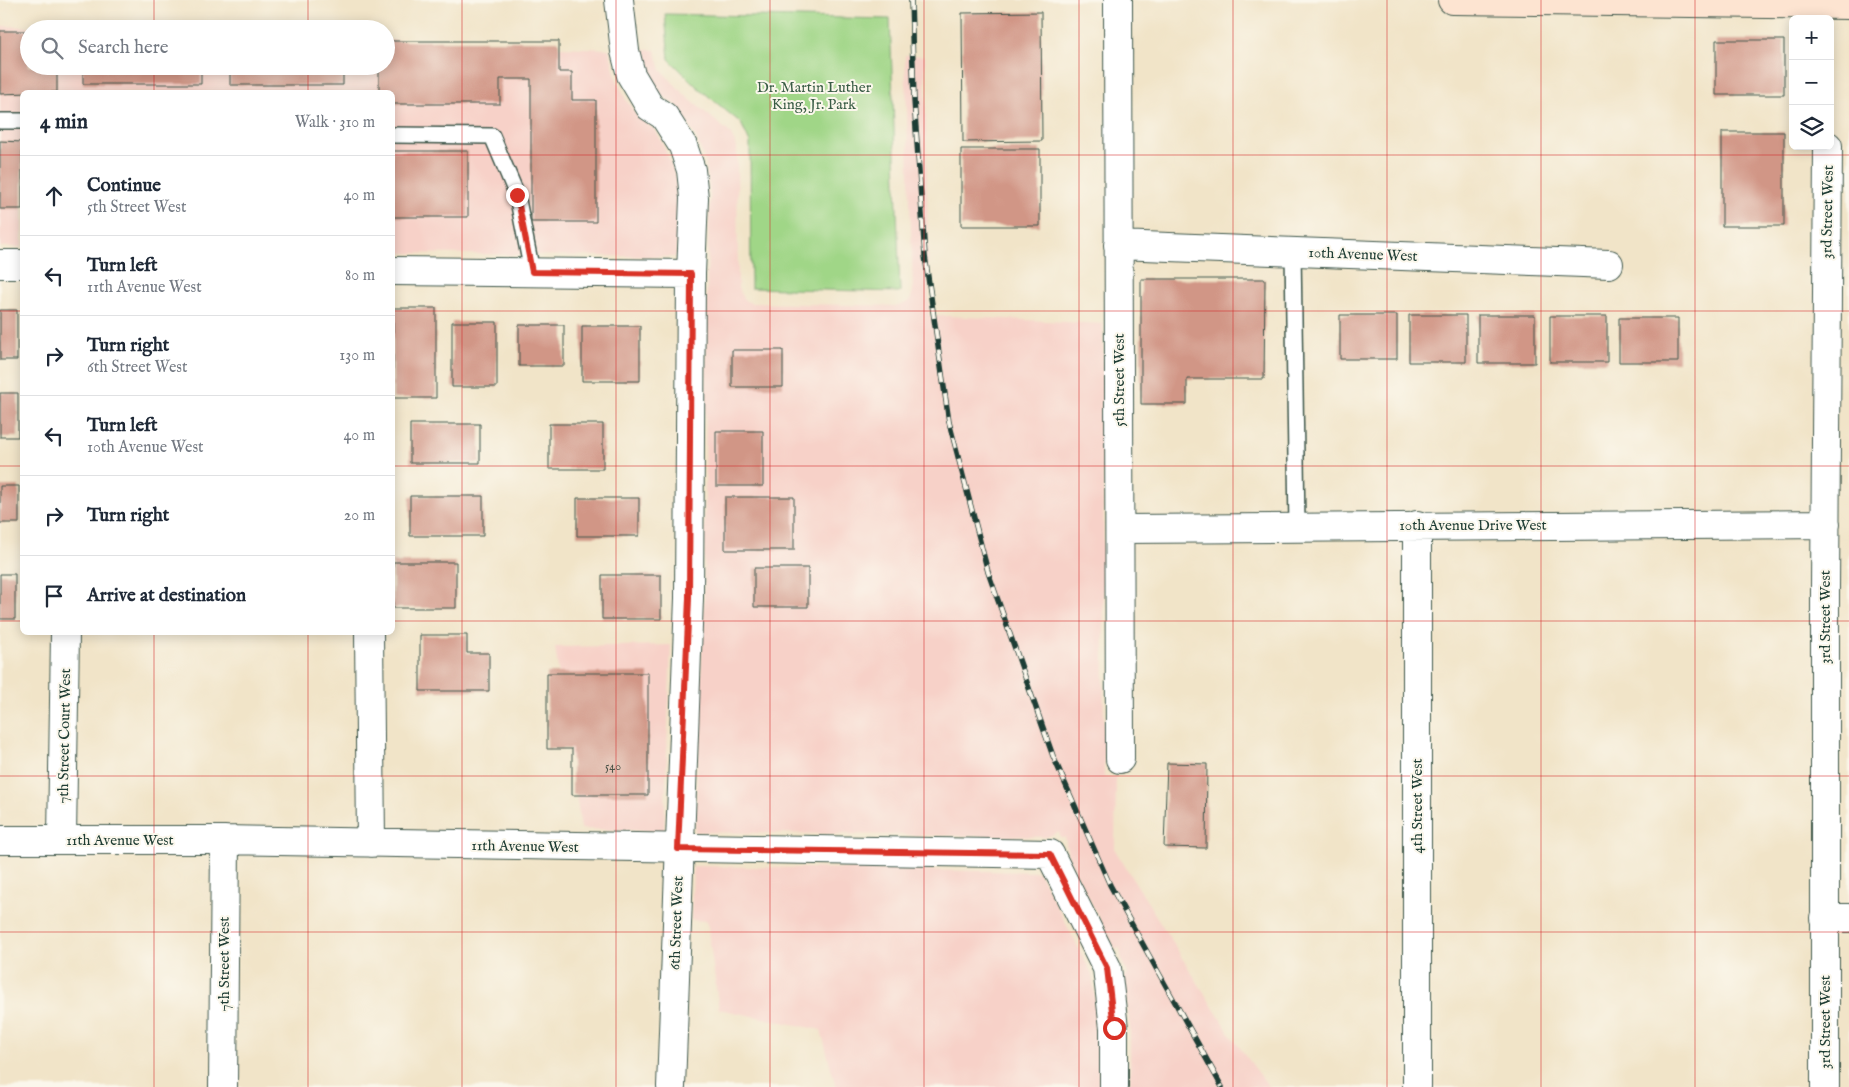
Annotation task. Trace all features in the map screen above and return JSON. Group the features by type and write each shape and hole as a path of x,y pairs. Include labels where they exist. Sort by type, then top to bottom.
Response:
{"street":[{"name":"6th Street West","path":"619,0 625,51 631,75 650,107 664,116 673,128 692,170 694,198 691,274 689,598 678,849 671,1087"},
{"name":"5th Street West","path":"1118,0 1121,529 1120,759"},
{"path":"1452,0 1835,7"},
{"name":"3rd Street West","path":"1825,1087 1837,918 1837,588 1826,524 1838,269 1828,150"},
{"name":"10th Avenue West","path":"1118,245 1609,264"},
{"path":"0,264 20,264"},
{"path":"395,271 691,274"},
{"name":"10th Avenue Drive West","path":"1121,529 1418,525 1826,524"},
{"name":"4th Street West","path":"1417,1087 1418,525"},
{"name":"7th Street Court West","path":"62,840 65,635"},
{"path":"369,635 371,843"},
{"name":"11th Avenue West","path":"0,840 225,840 1050,854 1107,968 1114,1028 1114,1087"},
{"name":"7th Street West","path":"223,1087 225,840"}],"lane":[{"path":"0,121 20,121"},
{"path":"395,135 492,136 517,195 532,272"},
{"path":"1293,251 1297,527"}],"shaded area":[{"path":"0,26 20,27 20,75 395,75 395,40 609,49 617,80 626,100 638,117 654,129 660,138 676,175 679,199 676,257 395,253 395,90 20,90 20,247 0,247"},
{"path":"641,50 655,50 661,70 687,97 730,133 737,147 738,288 744,300 751,303 899,306 910,301 913,291 905,55 925,56 929,315 1103,324 1104,776 1116,777 1115,850 1231,1036 1269,1087 1130,1087 1130,1028 1124,977 1128,974 1122,962 1120,948 1115,949 1068,858 1065,837 1060,837 1059,832 1047,837 695,832 704,598 707,275 710,196 706,164 696,137 676,105 660,94 652,82"},
{"path":"671,645 664,831 581,829 555,647"},
{"path":"693,866 1039,872 1092,974 1099,1029 1099,1087 836,1087 821,1030 719,1009 707,921 691,920"}],"green space":[{"name":"Dr. Martin Luther King, Jr. Park","path":"665,14 890,19 900,292 751,288 750,143 741,123 695,85 669,59"}],"building":[{"path":"1041,12 1042,141 963,142 962,13"},
{"path":"0,31 20,31 20,75 57,75 57,90 20,90 20,93 0,94"},
{"path":"1716,40 1784,40 1784,95 1716,95"},
{"path":"395,41 559,41 559,72 572,72 572,100 596,100 596,222 531,222 531,79 500,79 500,104 395,104 395,90 379,90 379,75 395,75"},
{"path":"83,75 201,75 201,84 83,84"},
{"path":"230,75 343,75 343,85 230,85"},
{"path":"1722,132 1784,132 1784,226 1722,226"},
{"path":"0,141 20,142 20,209 0,209"},
{"path":"961,149 1040,149 1040,226 961,226"},
{"path":"395,151 468,151 468,217 395,217"},
{"path":"1141,279 1265,279 1264,379 1187,379 1187,404 1141,404"},
{"path":"395,308 436,308 436,398 395,398"},
{"path":"0,310 17,310 17,360 0,360"},
{"path":"1340,315 1397,315 1397,359 1340,359"},
{"path":"1409,315 1466,315 1466,362 1409,362"},
{"path":"1478,315 1535,315 1535,363 1478,363"},
{"path":"1550,316 1607,316 1607,362 1550,362"},
{"path":"1619,318 1678,318 1678,362 1619,362"},
{"path":"452,322 497,322 497,387 452,387"},
{"path":"519,325 564,325 564,366 519,366"},
{"path":"582,326 640,326 640,381 582,381"},
{"path":"732,350 783,350 783,387 732,387"},
{"path":"0,393 18,393 18,437 0,437"},
{"path":"410,424 480,424 480,463 410,463"},
{"path":"549,424 603,424 603,469 549,469"},
{"path":"716,431 763,431 763,486 716,486"},
{"path":"0,486 19,486 19,523 0,523"},
{"path":"410,496 483,496 483,536 410,536"},
{"path":"725,497 794,497 794,550 725,550"},
{"path":"577,498 639,498 639,536 577,536"},
{"path":"395,562 456,562 456,608 395,608"},
{"path":"754,568 808,568 808,607 754,607"},
{"path":"0,574 15,574 15,619 0,619"},
{"path":"602,575 661,575 661,619 602,619"},
{"path":"420,635 467,635 467,653 489,653 489,691 420,691"},
{"path":"547,673 648,673 648,795 572,795 572,749 547,749"},
{"path":"1167,763 1207,764 1206,848 1164,847"}],"railway":[{"path":"911,0 914,100 925,256 949,422 988,572 1053,756 1110,885 1222,1087"}],"route":[{"path":"517,195 532,272 691,274 689,598 678,849 1050,854 1054,866 1107,968 1114,1028"}]}
